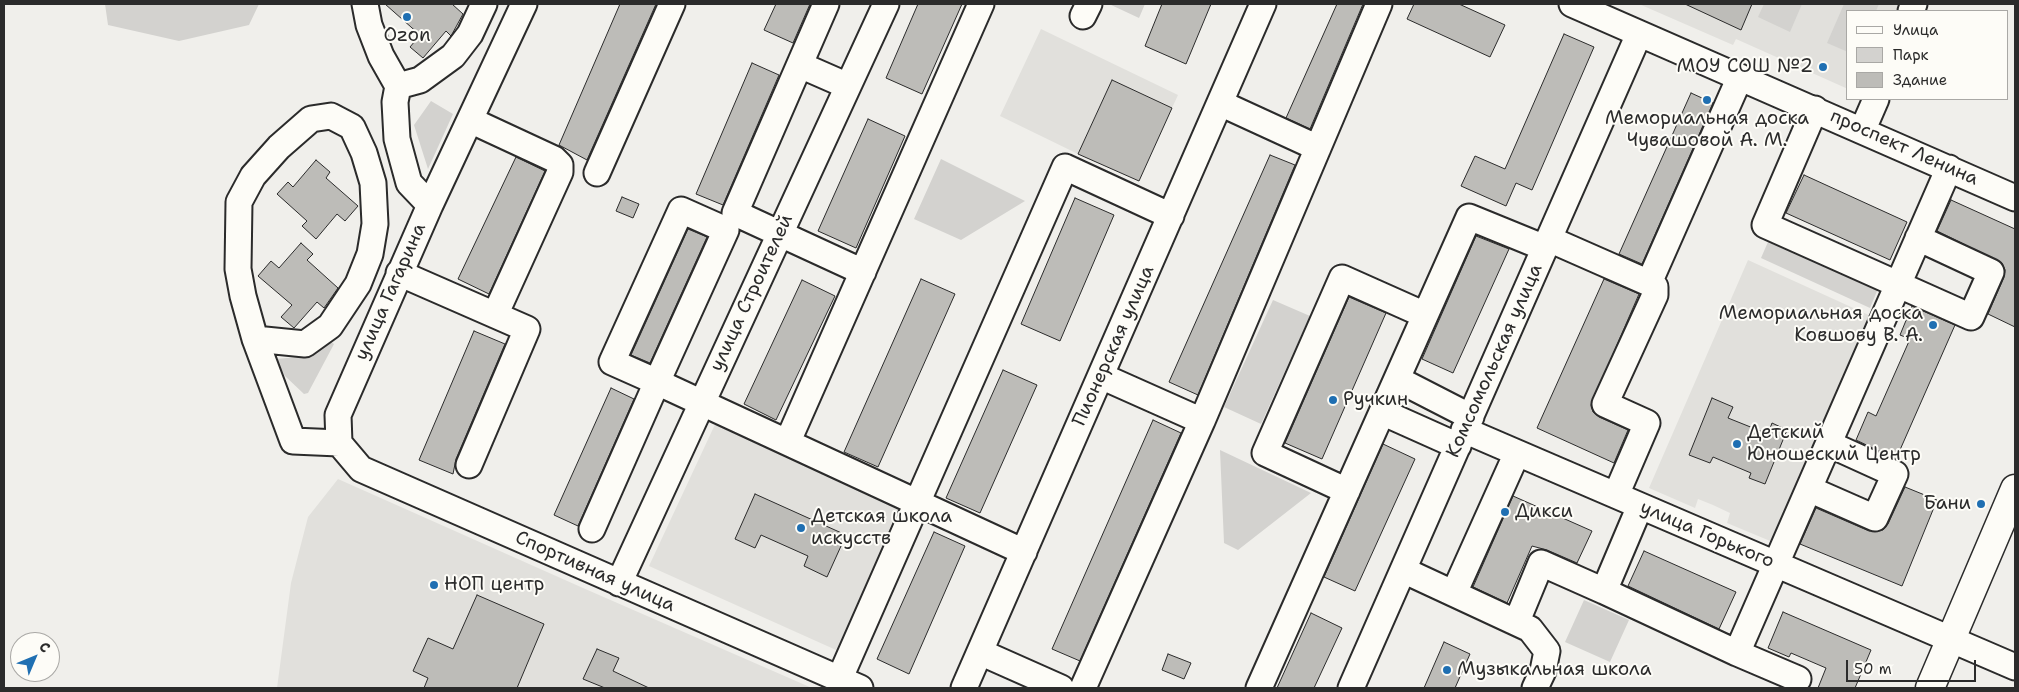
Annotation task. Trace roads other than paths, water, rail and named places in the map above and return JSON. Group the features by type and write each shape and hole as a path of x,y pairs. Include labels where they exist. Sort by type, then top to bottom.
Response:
{"main road":[{"path":"1930,688 2015,488"}],"street":[{"path":"365,4 372,33 398,86 395,102 397,138 409,183 430,204"},
{"path":"398,86 420,80 453,56 470,34 484,4"},
{"name":"улица Гагарина","path":"339,443 338,415 430,204 524,4"},
{"path":"597,173 672,4"},
{"path":"826,4 735,213 863,272"},
{"name":"улица Строителей","path":"618,583 886,4"},
{"path":"788,441 981,4"},
{"name":"Пионерская улица","path":"964,688 1263,4"},
{"path":"1082,688 1202,420 1380,4"},
{"name":"проспект Ленина","path":"1572,4 1863,129 2015,198"},
{"name":"Комсомольская улица","path":"1351,688 1639,34"},
{"path":"800,65 848,86"},
{"path":"1649,283 1740,77"},
{"path":"1863,129 1876,100"},
{"path":"1220,103 1318,148"},
{"path":"1815,109 1764,225 1971,317 1991,272 1918,238"},
{"path":"255,339 305,344 330,326 358,284 370,254 375,224 373,184 364,153 352,127 331,116 311,119 279,147 253,176 240,202 238,269 243,296 255,339 292,440 339,443"},
{"path":"470,120 554,159 560,165 560,172 495,315"},
{"path":"850,684 918,502 1065,167 1171,216"},
{"path":"1738,653 1949,168"},
{"path":"592,529 657,382 726,230 681,210 612,362 657,382 702,401 1024,552"},
{"path":"1259,688 1469,217 1547,243 1655,287 1655,296 1605,404 1647,423 1616,495"},
{"path":"399,273 527,329 469,465"},
{"path":"1347,491 1265,453 1342,278 1425,314"},
{"path":"1101,376 1202,420"},
{"path":"1396,379 1464,431"},
{"path":"1382,412 1464,431"},
{"name":"улица Горького","path":"1464,431 2015,667"},
{"name":"Спортивная улица","path":"339,443 361,469 850,684"},
{"path":"1809,489 1875,518 1895,474 1829,444"},
{"path":"1454,593 1517,453"},
{"path":"1604,591 1640,506"},
{"path":"1516,621 1541,563 1798,679"},
{"path":"1403,570 1530,628 1547,651 1543,671 1535,688"},
{"path":"980,652 1061,688"}],"place":[{"name":"Ozon","path":"407,17"},
{"name":"МОУ СОШ №2","path":"1823,67"},
{"name":"Мемориальная доска Чувашовой А. М.","path":"1707,100"},
{"name":"Мемориальная доска Ковшову В. А.","path":"1933,325"},
{"name":"Ручкин","path":"1333,400"},
{"name":"Детский Юношеский Центр","path":"1737,444"},
{"name":"Бани","path":"1981,504"},
{"name":"Дикси","path":"1505,512"},
{"name":"Детская школа искусств","path":"801,528"},
{"name":"НОП центр","path":"434,585"},
{"name":"Музыкальная школа","path":"1447,670"}]}
